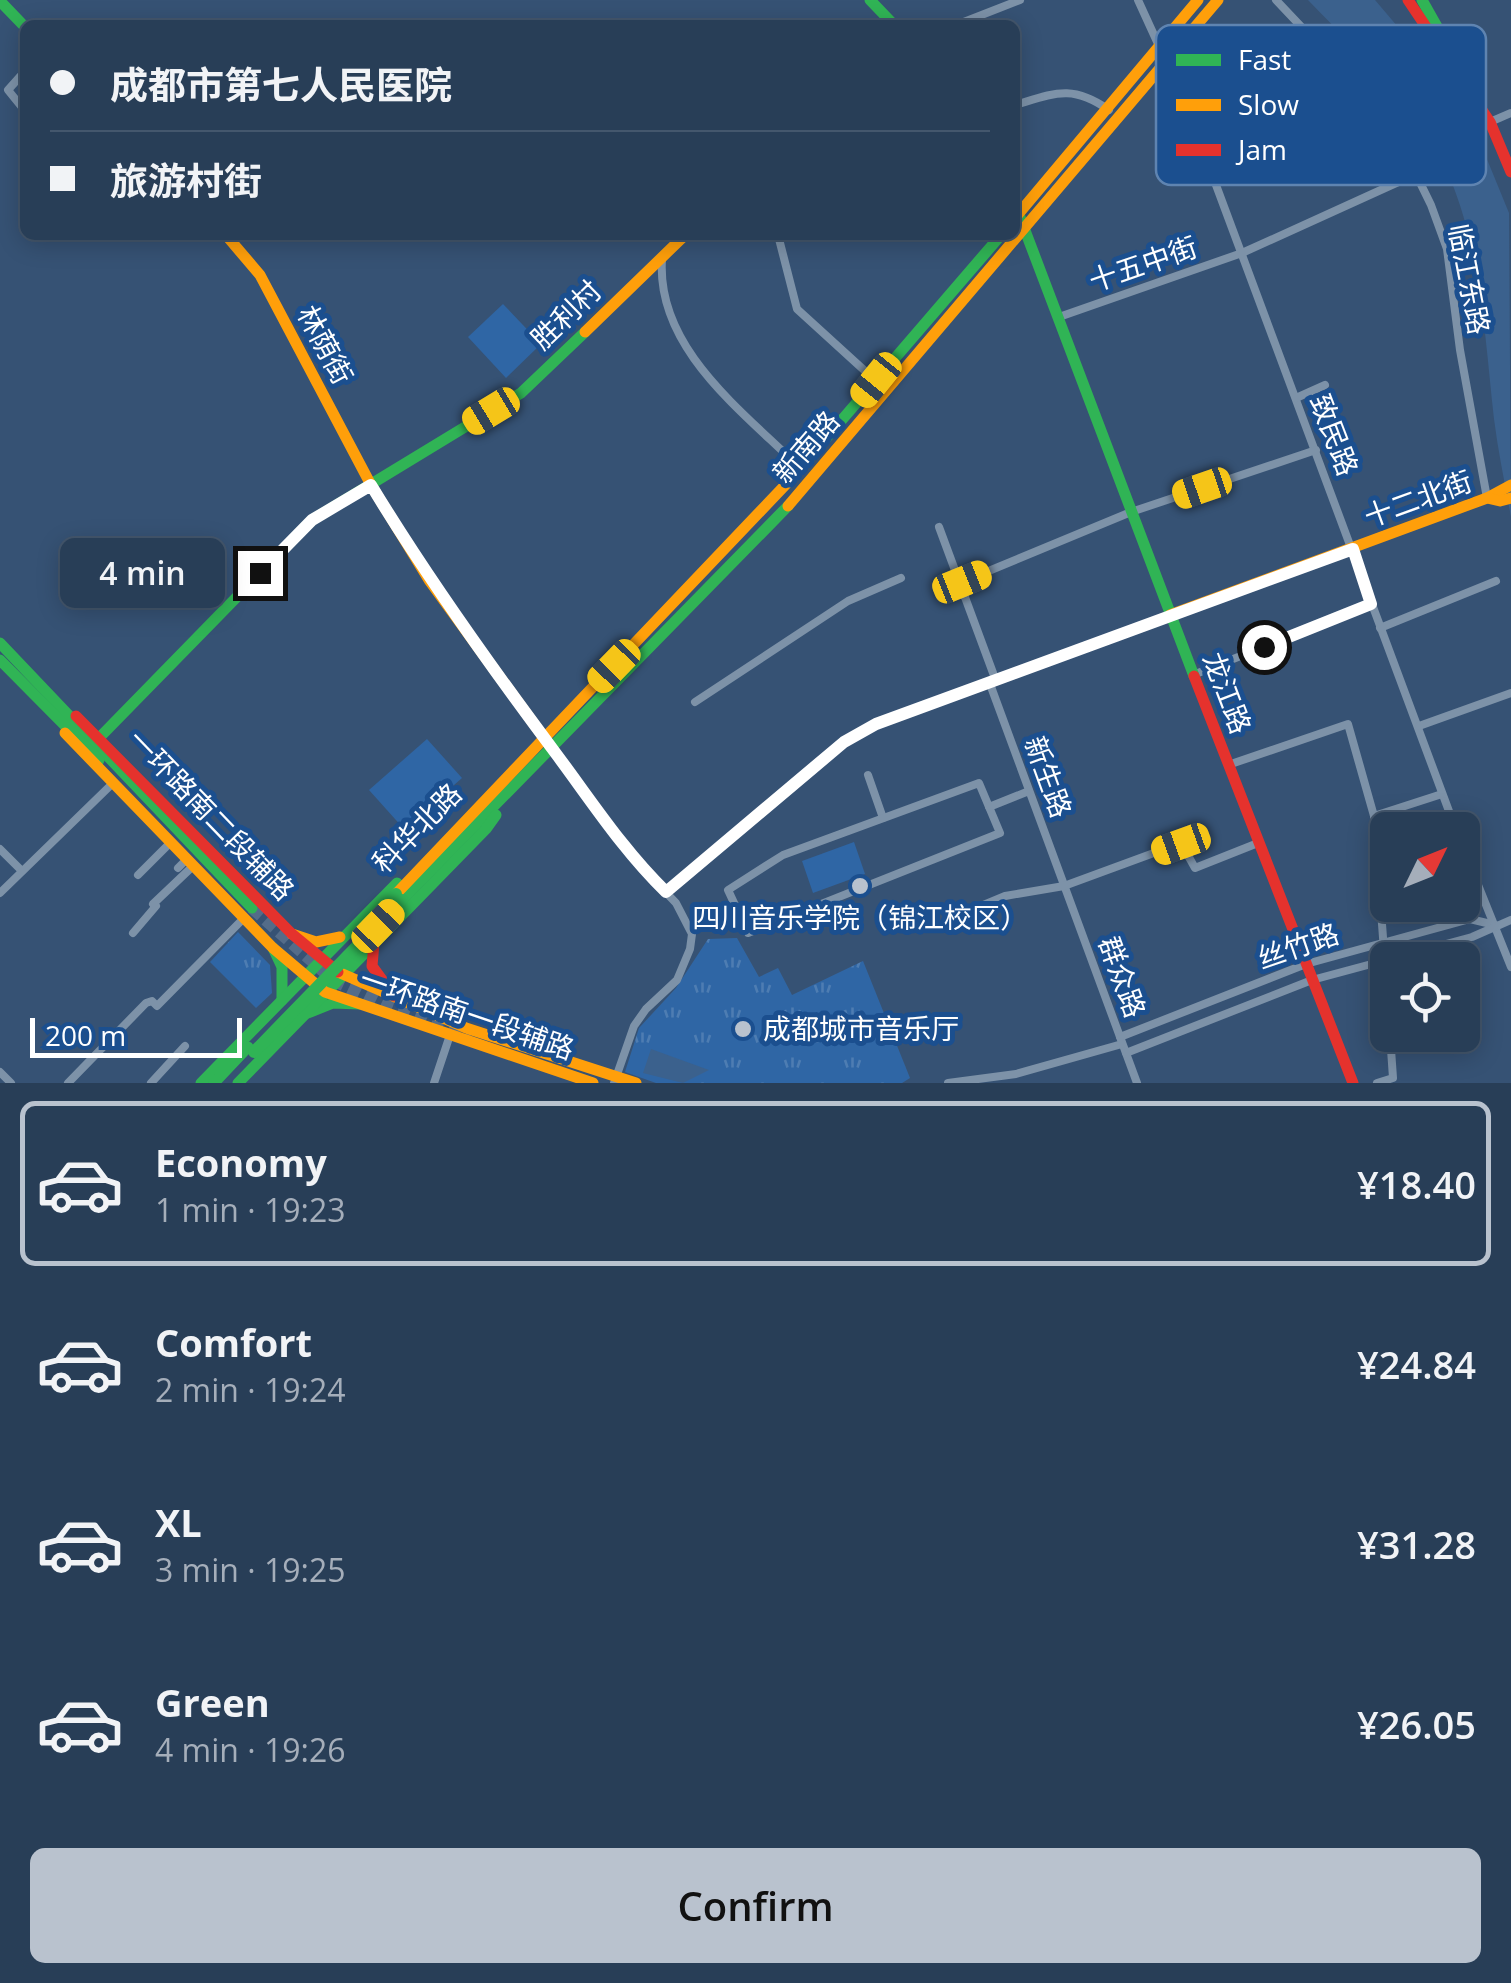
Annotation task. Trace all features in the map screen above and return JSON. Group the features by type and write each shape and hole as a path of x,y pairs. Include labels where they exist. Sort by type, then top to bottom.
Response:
{"main road":[{"path":"870,0 889,20"},
{"name":"新南路","path":"1181,25 1198,0"},
{"name":"新南路","path":"1192,25 1218,0"},
{"path":"1404,0 1424,25"},
{"path":"1419,0 1433,25"},
{"path":"0,1 20,21"},
{"name":"新南路","path":"1020,208 1156,60"},
{"name":"新南路","path":"1020,236 1156,61"},
{"path":"1486,110 1511,155"},
{"path":"1493,121 1511,172"},
{"name":"龙江路","path":"1020,220 1353,1083"},
{"name":"林荫街","path":"230,240 260,275 371,485 429,580 548,744"},
{"name":"胜利村","path":"100,736 312,520 521,393 680,240"},
{"name":"新南路","path":"548,744 759,516 997,240"},
{"name":"新南路","path":"399,897 482,806 508,785 769,528 1016,240"},
{"name":"十二北街","path":"1170,614 1502,494"},
{"path":"0,642 43,696 248,916 264,926 271,913"},
{"path":"0,660 43,696"},
{"name":"一环路南二段辅路","path":"43,696 100,736 292,934 342,974"},
{"name":"一环路南二段辅路","path":"43,696 82,754 185,865 248,916 273,948 325,992"},
{"name":"科华北路","path":"201,1083 376,904 508,785"},
{"name":"科华北路","path":"238,1083 486,829 508,785"},
{"name":"科华北路","path":"214,1083 399,897"},
{"path":"376,904 369,916 373,925 382,929 394,921"},
{"path":"292,934 325,944 346,934"},
{"path":"375,941 371,970 394,996"},
{"path":"273,948 282,966 285,998 298,991 307,994 312,1001 306,1012"},
{"name":"一环路南一段辅路","path":"342,974 466,1028 615,1080 636,1083"},
{"name":"一环路南一段辅路","path":"325,992 593,1083"},
{"path":"306,1012 333,1002 360,1004"},
{"name":"科华北路","path":"224,1083 251,1050"}],"street":[{"path":"969,20 1020,0"},
{"name":"致民路","path":"1138,0 1156,35"},
{"name":"临江东路","path":"1276,0 1300,25"},
{"path":"20,77 8,90 20,106"},
{"path":"1020,103 1064,90 1081,94 1109,110"},
{"path":"1493,121 1511,113"},
{"name":"致民路","path":"1216,185 1449,812"},
{"name":"十五中街","path":"1059,317 1242,253 1392,185"},
{"name":"临江东路","path":"1420,185 1446,249 1460,350 1502,494"},
{"path":"779,240 798,309 876,380"},
{"path":"662,258 662,295 682,342 712,380 800,469"},
{"path":"1296,398 1325,385"},
{"path":"962,582 1132,512 1316,450"},
{"name":"新生路","path":"939,526 962,582 1064,886"},
{"path":"695,702 848,601 900,578"},
{"path":"1380,628 1496,580"},
{"path":"1193,675 1371,604"},
{"path":"666,892 844,742 876,724 1170,614"},
{"path":"1419,726 1511,693"},
{"path":"1228,765 1348,724 1373,812"},
{"path":"548,744 599,815 690,924 690,949 676,980 634,1026 615,1080"},
{"path":"868,775 884,818"},
{"path":"980,783 1000,833 748,933 728,890 783,855 884,818 980,783"},
{"path":"0,893 112,784"},
{"path":"989,807 1029,791"},
{"path":"1386,812 1442,794"},
{"path":"957,916 1006,896 1064,886 1181,844 1195,868 1258,843"},
{"path":"138,874 169,844"},
{"path":"0,850 22,871"},
{"path":"133,933 185,865"},
{"name":"群众路","path":"1064,886 1137,1083"},
{"path":"1480,889 1511,966"},
{"path":"68,1083 146,1003 152,1001 157,1006 248,916"},
{"name":"丝竹路","path":"1386,942 1470,919 1495,925"},
{"name":"丝竹路","path":"1454,942 1511,920"},
{"name":"丝竹路","path":"1122,1045 1306,964 1370,946"},
{"name":"丝竹路","path":"1122,1045 1312,980 1370,965"},
{"path":"434,1083 450,1035"},
{"path":"948,1083 1016,1074 1122,1045"},
{"path":"152,1083 185,1046"},
{"path":"1377,1083 1393,1078 1391,1052"},
{"path":"0,1072 11,1083"}],"green space":[{"path":"503,304 541,344 506,378 468,337"},
{"path":"427,739 462,778 404,829 369,790"},
{"path":"854,842 865,874 813,893 802,861"},
{"path":"238,932 270,965 272,993 256,1008 210,962"},
{"path":"737,938 759,977 778,968 792,995 863,961 910,1078 902,1083 656,1083 625,1072 639,1028 676,988 708,939"}],"shaded area":[{"path":"1308,0 1375,0 1396,25 1333,25"},
{"path":"1486,157 1509,213 1511,517 1480,296 1453,185 1486,185"},
{"path":"651,1049 709,1070 683,1083 643,1073"}],"tunnel":[{"path":"252,908 333,980 382,1004 471,1035"}],"traffic: fast":[{"path":"870,0 889,20"},
{"path":"1422,0 1436,25"},
{"path":"0,1 20,22"},
{"path":"1020,217 1194,676"},
{"path":"791,479 997,240"},
{"path":"100,737 312,520 521,393 585,332"},
{"path":"402,900 788,506"},
{"path":"0,643 252,908"},
{"path":"0,660 99,760"},
{"path":"238,1083 496,815"},
{"path":"201,1083 397,883"},
{"path":"356,935 396,894"},
{"path":"254,1052 402,900"},
{"path":"273,948 282,967 282,1000"},
{"path":"308,1013 333,1003 360,1004"},
{"path":"214,1083 248,1047"}],"traffic: slow":[{"path":"1177,25 1198,0"},
{"path":"1197,25 1218,0"},
{"path":"1020,212 1156,50"},
{"path":"1020,233 1156,73"},
{"path":"230,240 260,275 371,485 429,580 550,746"},
{"path":"585,332 680,240"},
{"path":"788,506 1014,240"},
{"path":"396,894 791,479"},
{"path":"1487,498 1511,485"},
{"path":"1170,615 1487,498 1511,498"},
{"path":"65,733 273,948 325,992 593,1083"},
{"path":"292,934 316,942 340,937"},
{"path":"338,972 466,1028 636,1083"}],"traffic: jam":[{"path":"1408,0 1425,25"},
{"path":"1486,116 1511,172"},
{"path":"1194,676 1353,1083"},
{"path":"76,716 292,934 338,972"},
{"path":"374,943 372,966 394,996"}],"place":[{"name":"四川音乐学院（锦江校区）","path":"860,886"},
{"name":"成都城市音乐厅","path":"743,1029"}],"route":[{"path":"260,573 312,520 371,485 429,580 528,718 599,815 666,892 844,742 876,724 1353,549 1371,604 1264,647"}]}
